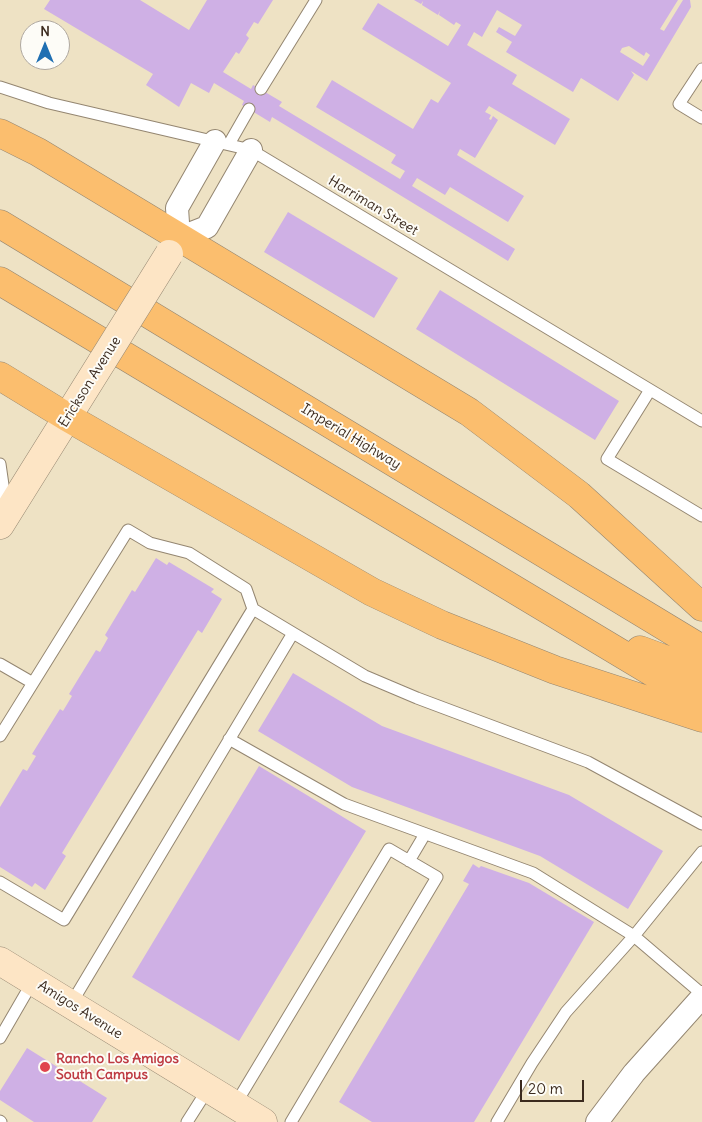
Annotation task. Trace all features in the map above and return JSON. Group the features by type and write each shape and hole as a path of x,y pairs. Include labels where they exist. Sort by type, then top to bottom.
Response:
{"main road":[{"path":"0,133 38,152 174,246 469,412 579,495 702,607"},
{"name":"Imperial Highway","path":"0,224 702,649"},
{"path":"0,281 587,631 702,702"},
{"path":"0,376 67,418 390,600 442,624 555,670 702,718"},
{"path":"587,631 686,667 702,676"}],"street":[{"path":"174,246 177,208 222,143"},
{"path":"174,246 207,227 251,150"},
{"name":"Erickson Avenue","path":"3,520 174,246"},
{"name":"Amigos Avenue","path":"0,961 263,1122"},
{"path":"597,1122 634,1073 702,996"}],"lane":[{"path":"261,89 316,0"},
{"path":"702,69 679,104 702,118"},
{"name":"Harriman Street","path":"0,87 49,103 251,150 702,421"},
{"path":"222,143 249,109"},
{"path":"650,390 608,459 702,516"},
{"path":"0,464 3,520"},
{"path":"0,736 128,530 150,543 189,553 246,589 253,609 365,676 417,698 588,762 702,824"},
{"path":"0,882 64,920 253,609"},
{"path":"71,1004 292,633"},
{"path":"0,664 33,683"},
{"path":"229,739 344,804 533,873 634,936 702,996"},
{"path":"409,861 426,834"},
{"path":"235,1105 389,849 437,877 291,1122"},
{"path":"497,1122 532,1063 566,1012 634,936 702,852"},
{"path":"0,1038 33,981"},
{"path":"187,1122 208,1089"}],"building":[{"path":"50,0 140,0 189,30 207,0 273,0 258,24 254,22 246,35 249,38 239,54 236,52 223,72 251,89 253,85 282,102 279,106 400,179 405,171 391,163 396,155 316,107 332,80 413,129 431,99 438,103 451,83 362,29 378,3 448,46 461,25 456,22 454,25 439,15 440,11 438,15 422,5 423,1 421,4 414,0 678,0 660,29 664,31 683,0 690,0 691,7 647,81 631,71 634,75 618,101 581,78 573,92 506,52 512,42 496,32 499,27 515,36 522,25 497,10 482,37 474,32 467,45 517,75 512,84 570,119 555,145 489,106 485,112 491,115 489,119 491,120 493,116 498,120 475,158 460,149 457,155 524,196 508,222 450,187 445,195 417,178 412,186 515,249 508,261 272,117 270,122 242,105 244,101 214,83 209,93 191,83 179,107 146,85 153,74 70,25 70,20 62,20 44,9","holes":["629,46 644,56 646,52 650,55 643,66 620,52 622,48"]},
{"path":"288,212 398,278 374,318 264,252"},
{"path":"440,290 619,401 595,440 416,329"},
{"path":"156,558 167,565 169,562 214,589 211,592 222,599 202,633 198,630 62,853 66,856 45,890 35,883 32,887 0,867 0,807 23,769 27,771 36,756 32,754 60,709 63,711 72,696 69,694 96,650 100,652 108,638 105,635 132,590 135,592"},
{"path":"293,673 382,726 569,795 663,851 628,909 540,856 352,787 258,731"},
{"path":"259,766 366,831 239,1041 132,977"},
{"path":"473,864 479,868 481,866 529,883 594,922 474,1122 372,1122 339,1102 469,884 463,881"},
{"path":"27,1048 107,1098 92,1122 34,1122 0,1100 0,1091"}],"place":[{"name":"Rancho Los Amigos South Campus","path":"45,1067"}]}
